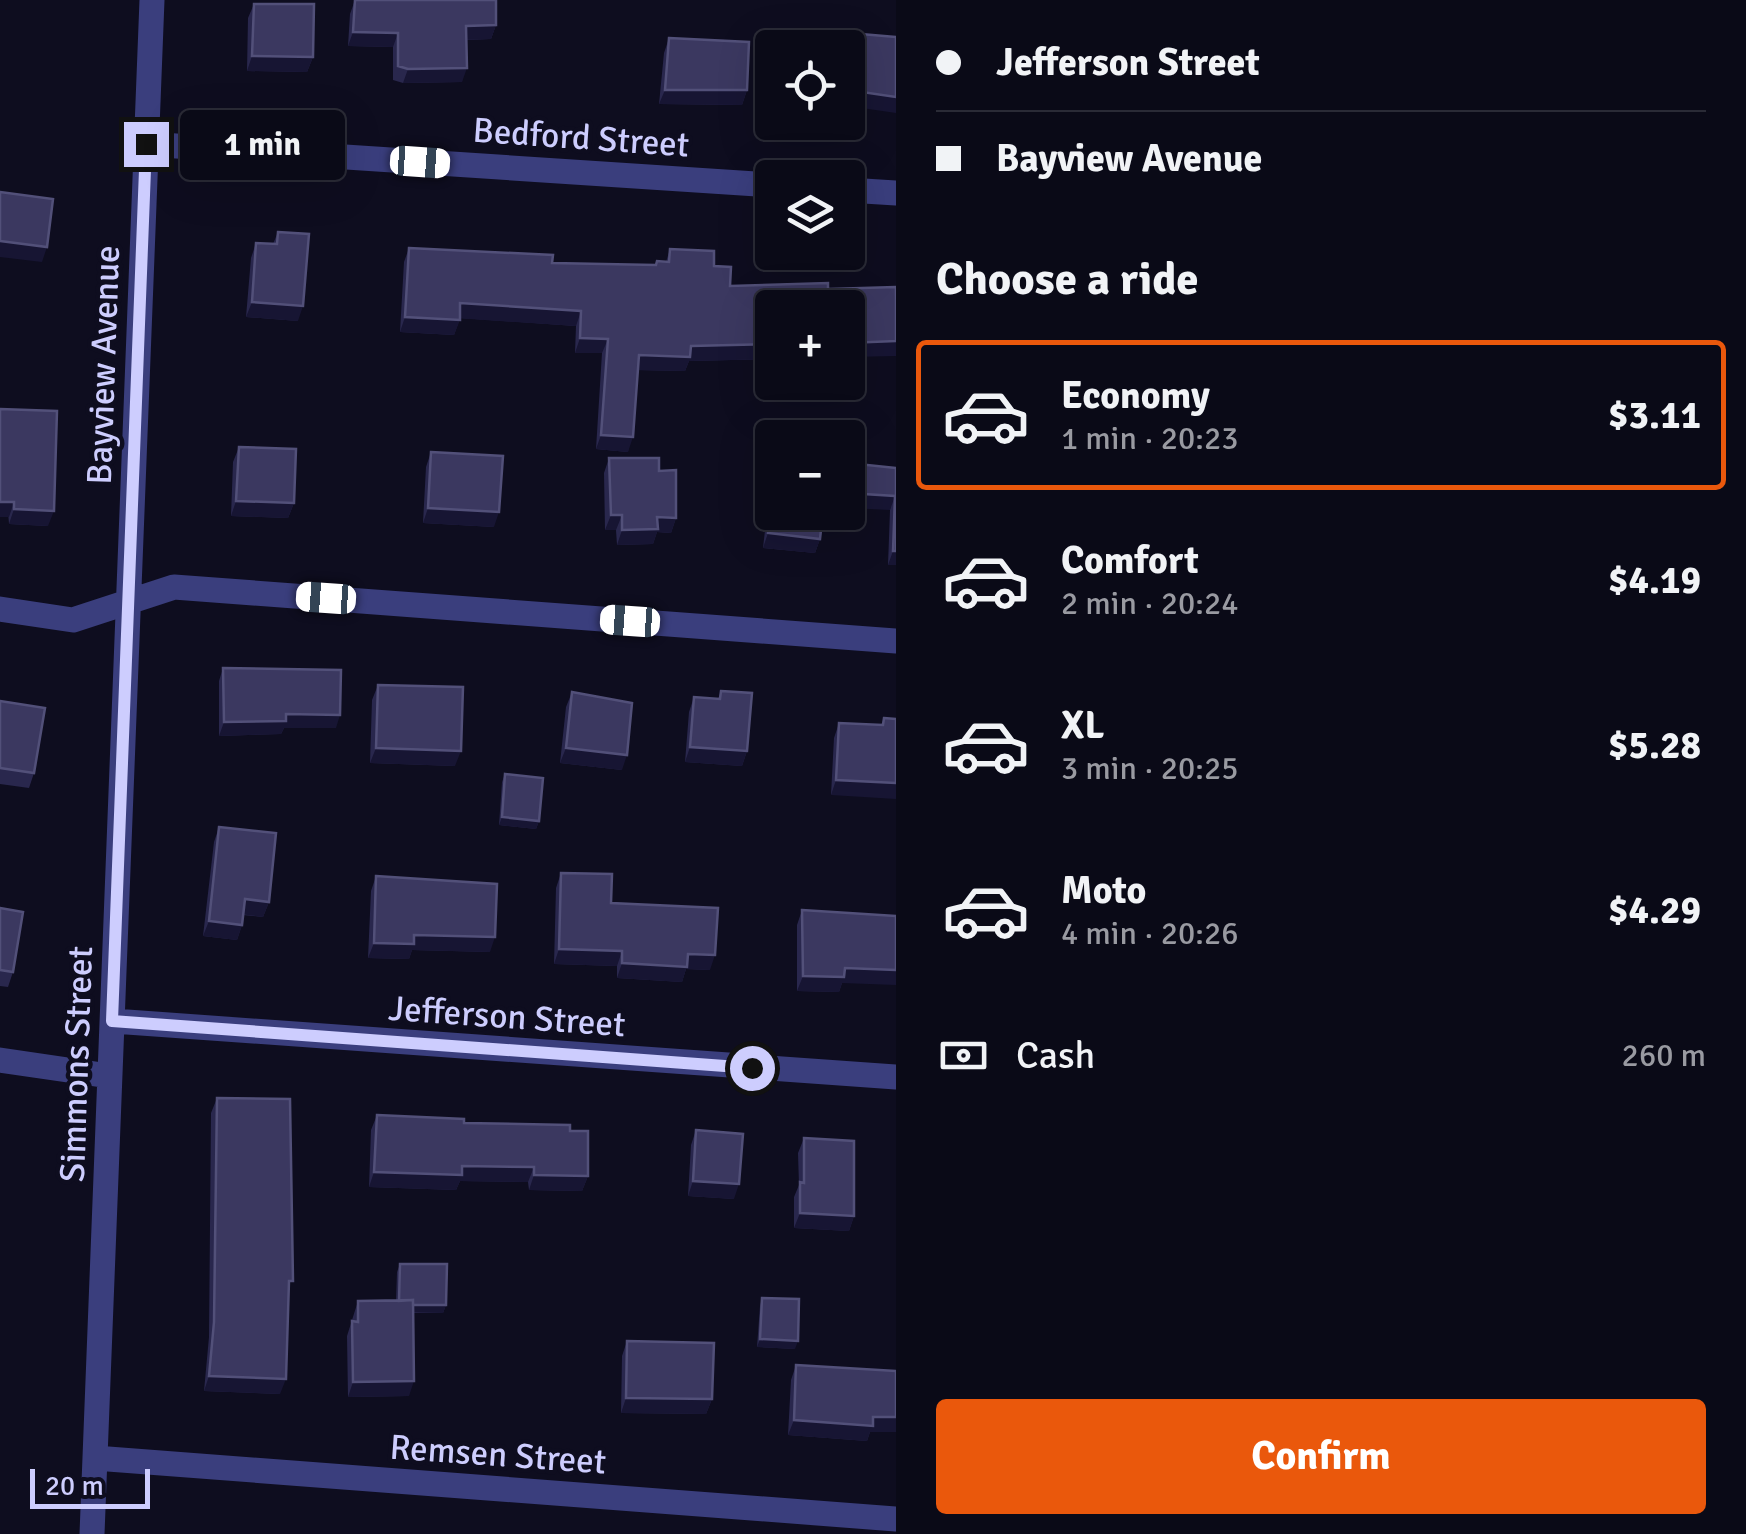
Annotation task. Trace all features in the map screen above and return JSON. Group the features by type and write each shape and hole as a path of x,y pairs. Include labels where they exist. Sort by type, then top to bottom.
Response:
{"street":[{"name":"Bayview Avenue","path":"130,598 152,0"},
{"name":"Bedford Street","path":"146,144 755,184"},
{"path":"865,191 896,193"},
{"path":"0,609 73,620 174,586 896,641"},
{"name":"Simmons Street","path":"92,1534 130,598"},
{"name":"Jefferson Street","path":"112,1021 896,1077"},
{"path":"0,1060 110,1076"},
{"name":"Remsen Street","path":"95,1458 896,1519"}],"building":[{"path":"355,0 496,0 496,25 466,26 467,68 408,69 398,66 398,33 353,32"},
{"path":"254,4 314,4 313,57 252,56"},
{"path":"865,34 896,37 896,97 865,92"},
{"path":"669,38 749,42 747,90 665,90"},
{"path":"0,192 53,199 47,247 0,241"},
{"path":"278,232 309,234 303,306 252,302 256,243 277,244"},
{"path":"409,248 553,255 552,263 656,265 657,261 669,262 670,249 714,251 714,266 731,267 730,286 828,283 828,289 896,287 896,341 865,342 865,290 755,290 755,344 691,346 690,357 639,355 633,437 601,435 608,339 580,338 581,311 460,303 460,320 405,317"},
{"path":"0,409 57,411 54,511 14,509 14,502 0,502"},
{"path":"239,447 296,449 294,503 236,501"},
{"path":"431,452 503,456 499,512 428,508"},
{"path":"609,458 659,458 659,471 676,470 676,518 657,517 658,529 622,530 622,515 611,515"},
{"path":"865,465 896,468 896,551 893,551 895,496 865,494"},
{"path":"768,530 821,530 820,539 768,533"},
{"path":"223,668 341,670 340,715 286,714 286,721 224,722"},
{"path":"378,685 463,687 461,751 376,748"},
{"path":"721,691 752,693 747,751 690,747 694,697 720,699"},
{"path":"572,692 632,703 627,755 566,748"},
{"path":"0,701 45,708 34,773 0,768"},
{"path":"884,718 896,719 896,783 836,780 839,723 883,725"},
{"path":"505,774 543,778 539,821 502,817"},
{"path":"219,827 276,833 269,902 245,899 242,925 209,921"},
{"path":"561,873 612,874 611,903 718,908 715,955 688,954 687,967 622,963 622,951 559,949"},
{"path":"376,876 497,884 495,937 414,935 414,944 374,943"},
{"path":"0,908 23,912 13,972 0,970"},
{"path":"802,910 896,916 896,970 845,968 844,977 803,976"},
{"path":"217,1098 290,1099 293,1281 289,1281 286,1379 209,1376 214,1322"},
{"path":"377,1115 464,1119 464,1123 570,1125 570,1131 588,1131 588,1176 534,1175 534,1167 462,1166 462,1175 374,1172"},
{"path":"696,1130 743,1134 739,1184 693,1181"},
{"path":"804,1138 854,1141 854,1216 800,1213"},
{"path":"400,1264 447,1264 446,1305 399,1301"},
{"path":"762,1298 799,1299 798,1341 760,1339"},
{"path":"413,1300 414,1381 353,1382 352,1321 358,1322 358,1301"},
{"path":"627,1341 714,1343 712,1399 626,1398"},
{"path":"796,1365 896,1371 896,1417 873,1417 873,1426 794,1420"}],"route":[{"path":"146,144 112,1021 752,1068"}]}
